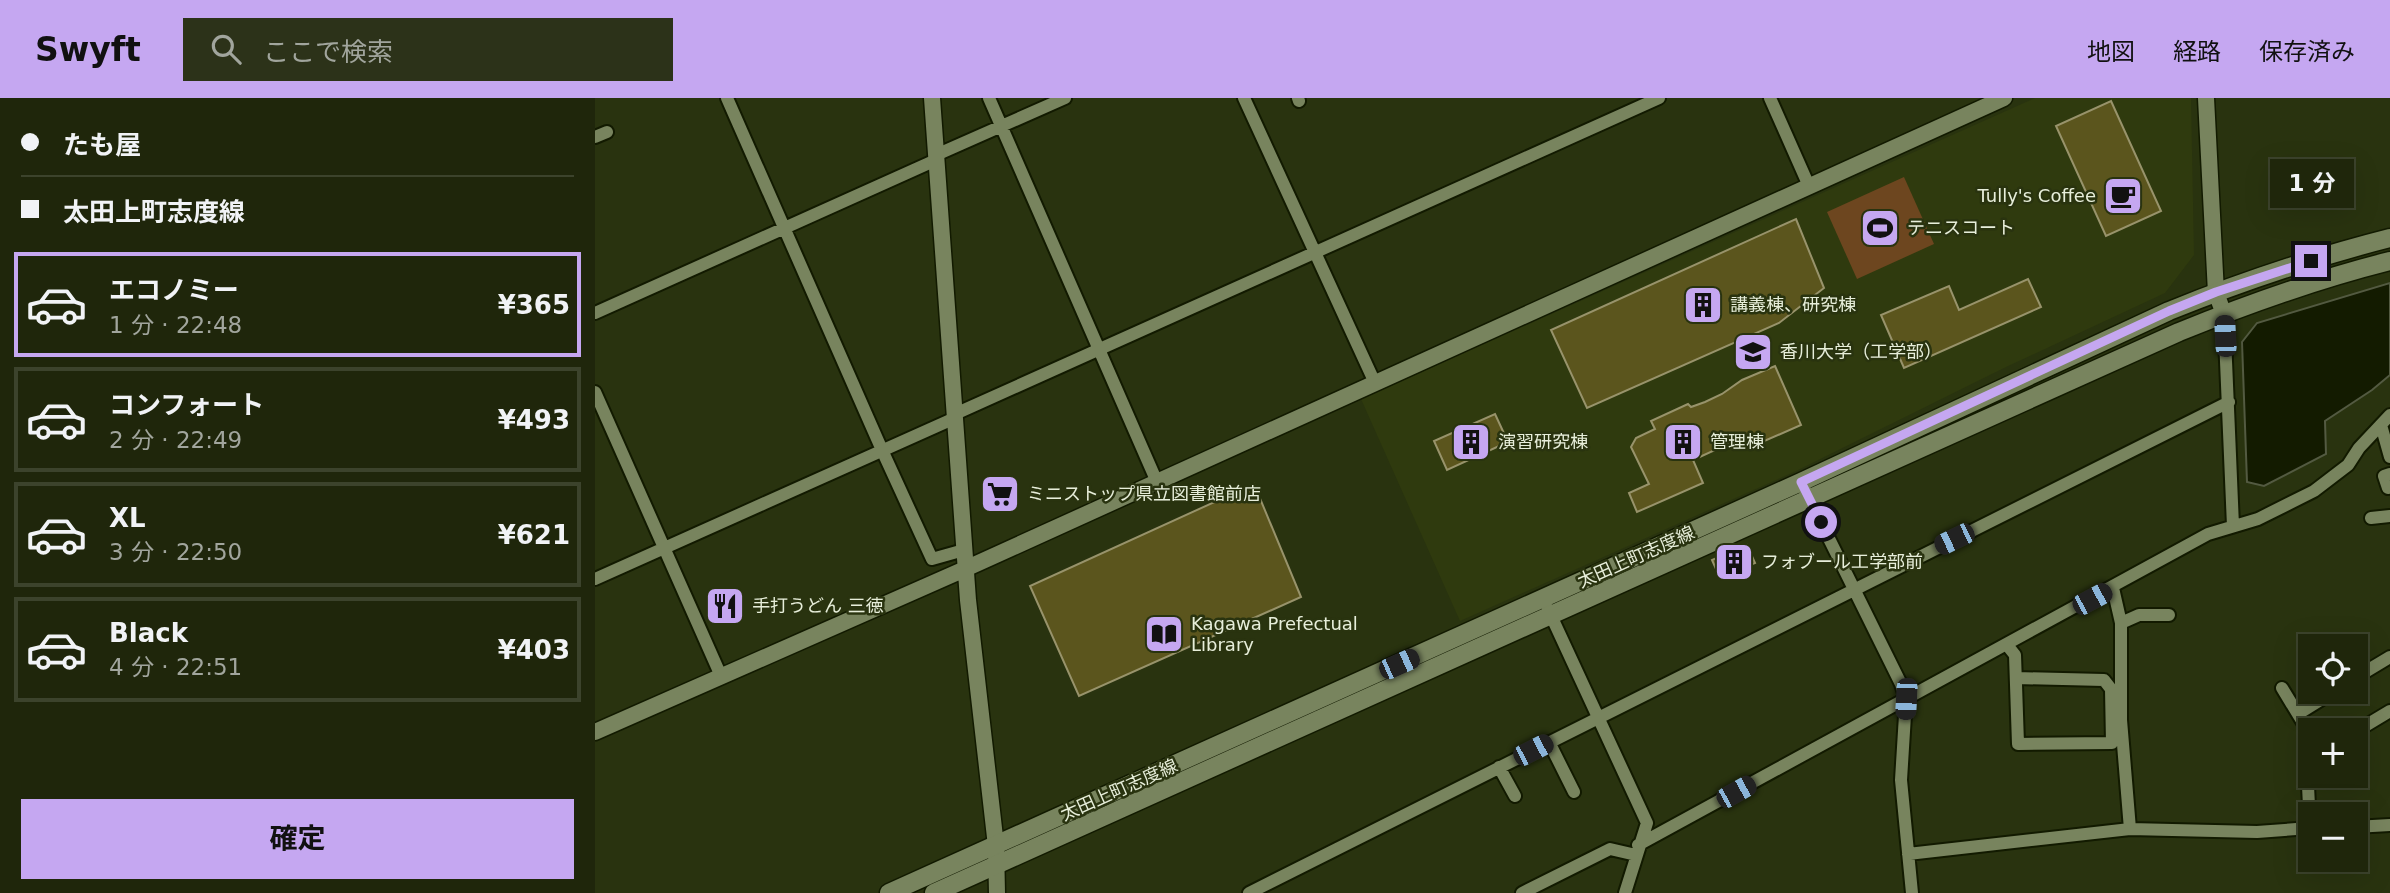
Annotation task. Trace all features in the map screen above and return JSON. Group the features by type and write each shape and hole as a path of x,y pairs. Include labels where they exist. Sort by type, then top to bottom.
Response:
{"main road":[{"name":"太田上町志度線","path":"934,893 1547,607 1801,482 2169,311 2216,292 2336,252 2390,238"},
{"name":"太田上町志度線","path":"889,893 1547,607 1810,499 2224,314 2342,273 2390,261"}],"street":[{"path":"727,98 881,450 932,559 964,550"},
{"path":"932,98 965,569 996,846 997,893"},
{"path":"989,98 1157,482"},
{"path":"595,313 786,228 1065,98"},
{"path":"1244,98 1375,383"},
{"path":"595,579 1316,254 1639,102 1660,98"},
{"path":"1770,98 1809,186"},
{"path":"595,732 965,569 2004,98"},
{"path":"2206,98 2216,292 2224,314 2233,526"},
{"path":"595,392 722,676"},
{"path":"1249,893 2229,402"},
{"path":"1522,893 1610,849 1637,850 2208,534 2258,520 2314,491 2348,465 2359,448 2385,420"},
{"path":"2385,420 2390,457"},
{"path":"2384,488 2384,476 2390,474"},
{"path":"1801,482 1906,699 1901,780 1912,893"},
{"path":"2371,518 2390,516"},
{"path":"2113,588 2121,623 2121,720 2130,829"},
{"path":"1547,607 1647,823 1625,893"},
{"path":"2121,623 2139,615 2168,615"},
{"path":"2007,645 2015,655 2015,678 2018,744 2112,743 2111,689 2104,680 2015,678"},
{"path":"2368,670 2390,657"},
{"path":"2282,688 2300,718"},
{"path":"2298,714 2314,704"},
{"path":"2368,724 2390,711"},
{"path":"1549,742 1574,792"},
{"path":"1499,767 1515,796"},
{"path":"2368,826 2390,825"},
{"path":"1908,854 2130,829 2257,832 2298,829"}],"shaded area":[{"name":"香川大学（工学部）","path":"2035,98 2191,98 2194,255 2165,293 2006,367 1796,471 1460,621 1361,399"},
{"name":"テニスコート","path":"1904,177 1934,244 1857,279 1827,212"},
{"path":"2390,283 2390,375 2325,421 2326,454 2264,486 2247,482 2242,342 2257,323"}],"building":[{"path":"2111,101 2161,211 2106,236 2056,126"},
{"name":"講義棟、研究棟","path":"1796,219 1824,288 1779,323 1587,408 1551,330"},
{"path":"2028,279 2041,307 1904,368 1881,315 1949,286 1959,310"},
{"name":"管理棟","path":"1775,366 1801,425 1746,449 1741,438 1693,460 1703,483 1637,512 1629,493 1649,484 1631,447 1636,438 1655,429 1651,421 1688,404 1691,407 1705,402 1742,380"},
{"name":"演習研究棟","path":"1495,414 1508,442 1447,470 1434,441"},
{"path":"1254,484 1301,597 1079,696 1030,586"},
{"name":"フォブール工学部前","path":"1747,545 1755,563 1720,578 1712,560"}],"place":[{"name":"Tully's Coffee","path":"2123,196"},
{"name":"テニスコート","path":"1880,228"},
{"name":"講義棟、研究棟","path":"1703,305"},
{"name":"香川大学（工学部）","path":"1753,352"},
{"name":"演習研究棟","path":"1471,442"},
{"name":"管理棟","path":"1683,442"},
{"name":"ミニストップ県立図書館前店","path":"1000,494"},
{"name":"フォブール工学部前","path":"1734,562"},
{"name":"手打うどん 三徳","path":"725,606"},
{"name":"Kagawa Prefectual Library","path":"1164,634"}],"route":[{"path":"1821,522 1801,482 2169,311 2216,292 2311,261"}]}
